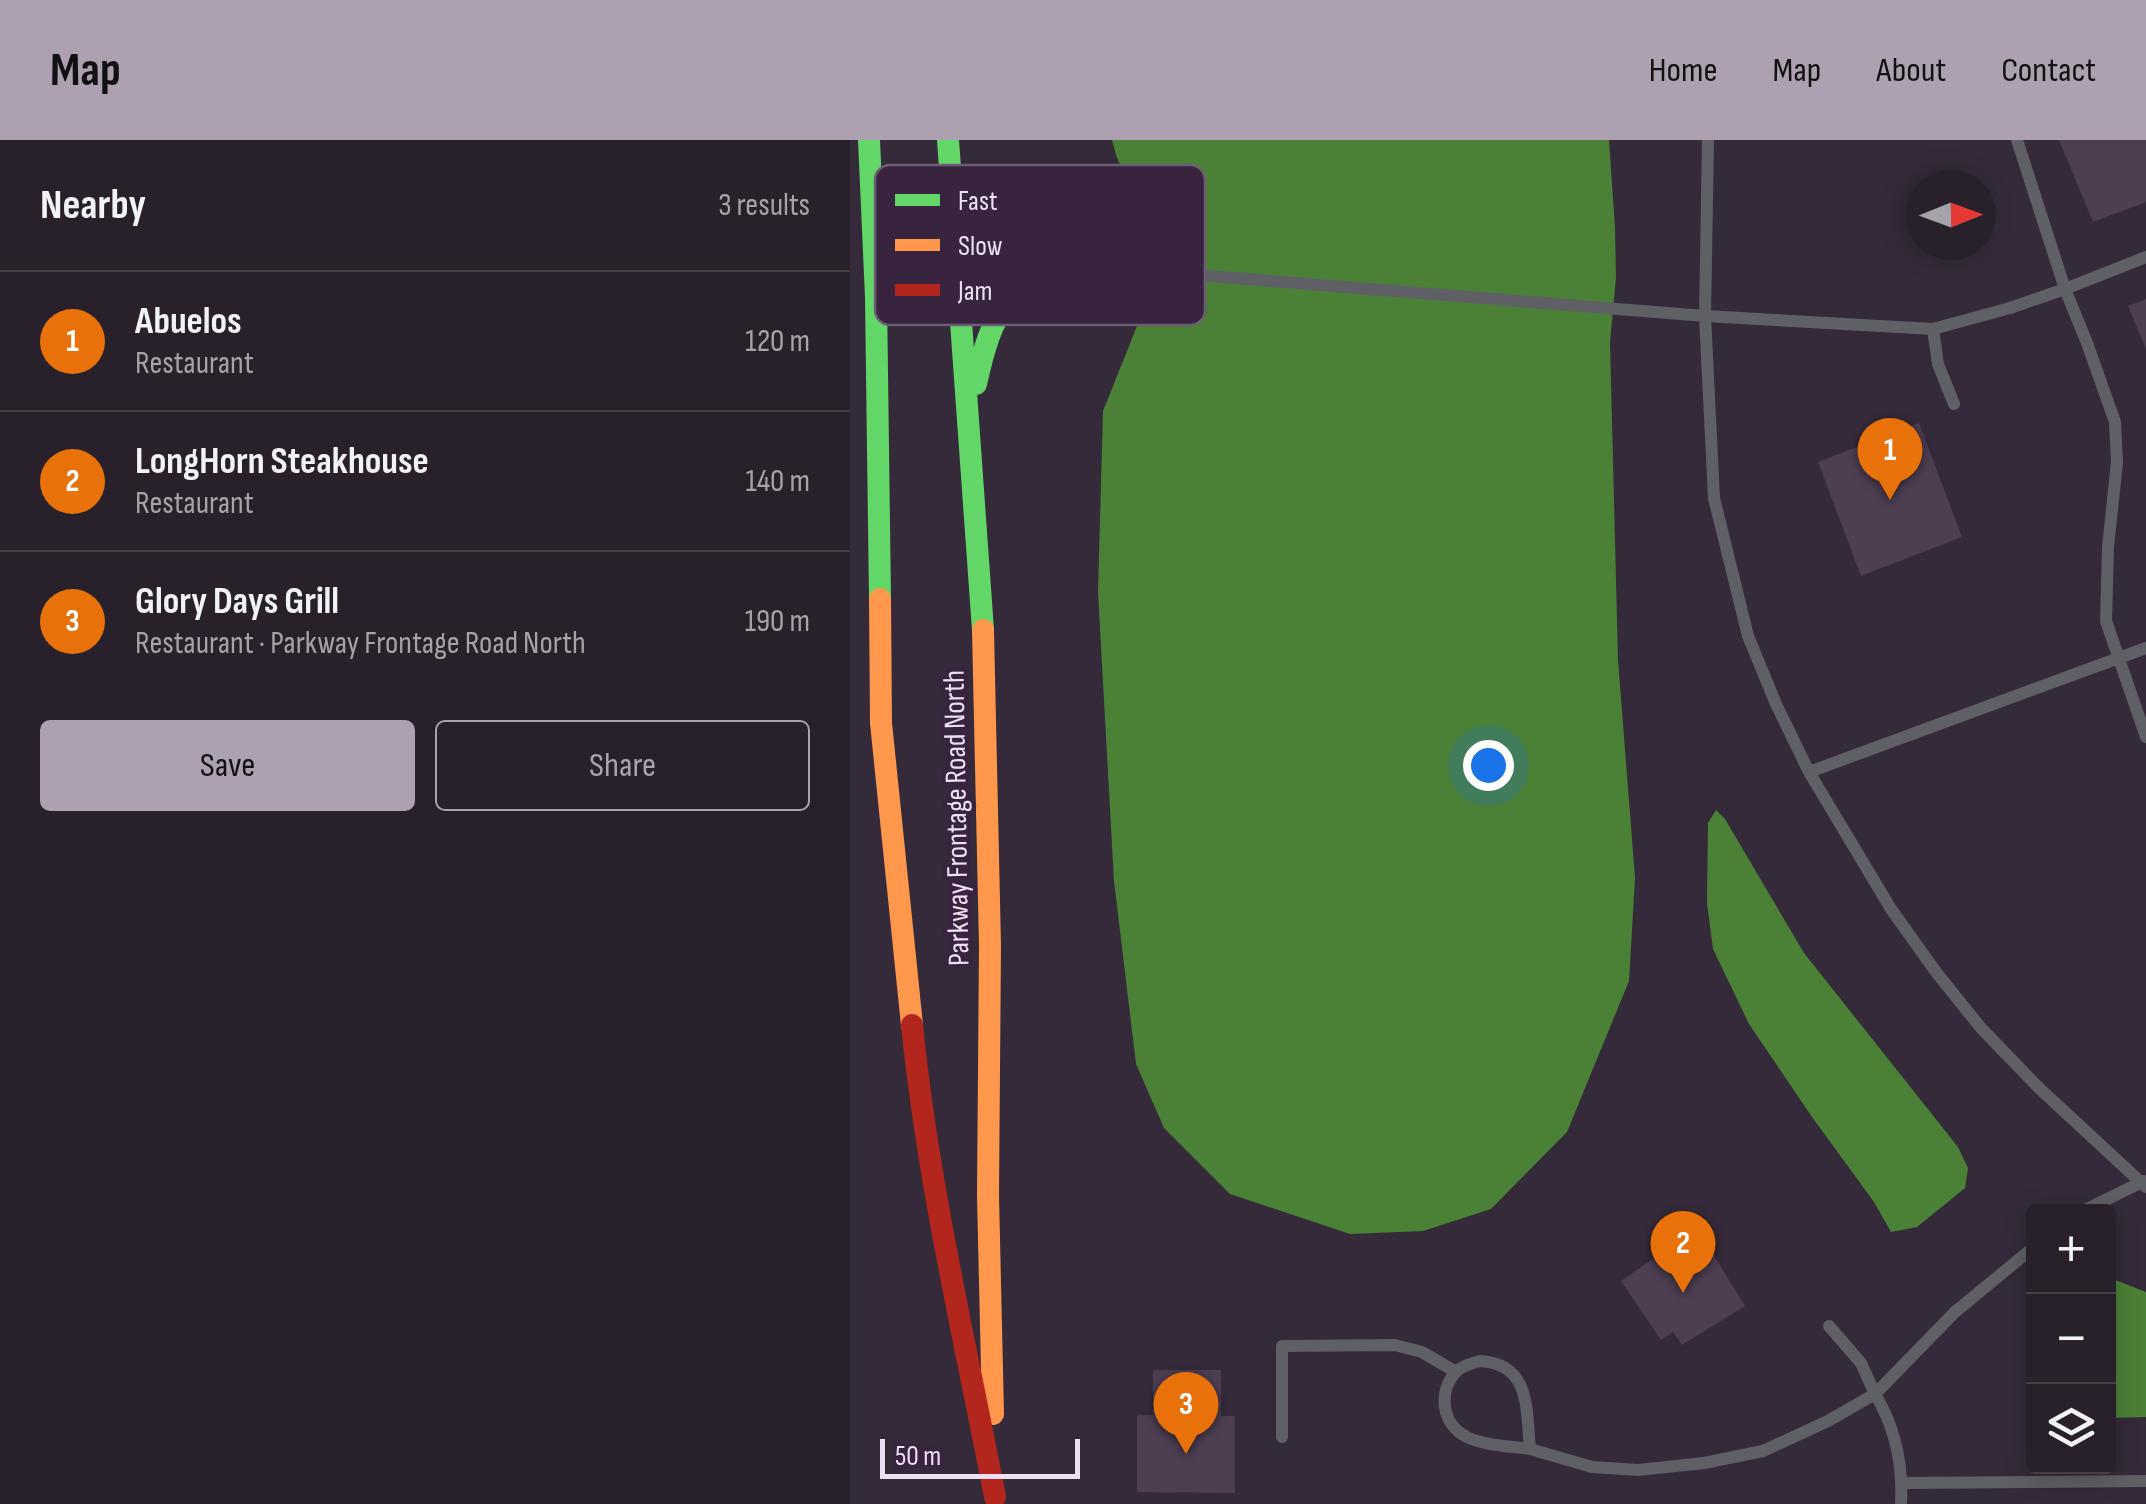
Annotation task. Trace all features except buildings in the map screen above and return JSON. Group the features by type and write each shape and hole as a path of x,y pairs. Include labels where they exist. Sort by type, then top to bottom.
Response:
{"main road":[{"name":"Parkway Frontage Road North","path":"869,140 875,275"},
{"name":"Parkway Frontage Road North","path":"948,140 950,165"},
{"name":"Parkway Frontage Road North","path":"876,325 881,723 918,1073 940,1214 996,1497 988,1195 988,796 982,602 962,325"},
{"path":"970,418 980,362 993,325"}],"lane":[{"path":"1708,140 1705,316 1714,498 1748,636 1808,772 1891,909 1936,972 1981,1028 2039,1088 2144,1183 2098,1204"},
{"path":"2017,140 2065,290 2115,422 2117,462 2108,547 2106,622 2146,737"},
{"path":"1205,275 1705,316 1933,328 2065,290 2146,257"},
{"path":"1933,328 1938,364 1954,404"},
{"path":"1808,772 2146,648"},
{"path":"1530,1449 1525,1400 1516,1375 1506,1366 1480,1361 1456,1372 1444,1396 1445,1409 1449,1422 1469,1439 1530,1449 1592,1467 1638,1470 1762,1451 1876,1394 1955,1312 2026,1254"},
{"path":"1829,1326 1861,1364 1886,1412 1902,1482 1902,1504"},
{"path":"1282,1437 1282,1346 1395,1345 1422,1352 1456,1372"},
{"path":"1902,1482 2146,1481"}],"shaded area":[{"path":"1112,140 1609,140 1616,278 1610,342 1618,660 1635,878 1629,981 1567,1132 1491,1209 1423,1231 1350,1234 1230,1194 1164,1128 1136,1064 1114,881 1098,592 1103,411 1137,325 1205,325 1205,165 1120,165"},
{"path":"1716,810 1804,953 1958,1147 1968,1168 1965,1188 1917,1227 1891,1232 1749,1024 1713,949 1707,903 1708,823"},
{"path":"2116,1280 2146,1292 2146,1417 2116,1418"}],"traffic: fast":[{"path":"869,140 875,275"},
{"path":"948,140 950,165"},
{"path":"876,325 880,599"},
{"path":"961,325 983,630"},
{"path":"976,384 993,325"}],"traffic: slow":[{"path":"880,599 881,723 912,1025"},
{"path":"983,630 993,1414"}],"traffic: jam":[{"path":"912,1025 937,1203 995,1497"}],"place":[{"name":"Abuelos","path":"1890,500"},
{"name":"LongHorn Steakhouse","path":"1683,1293"},
{"name":"Glory Days Grill","path":"1186,1454"}]}
